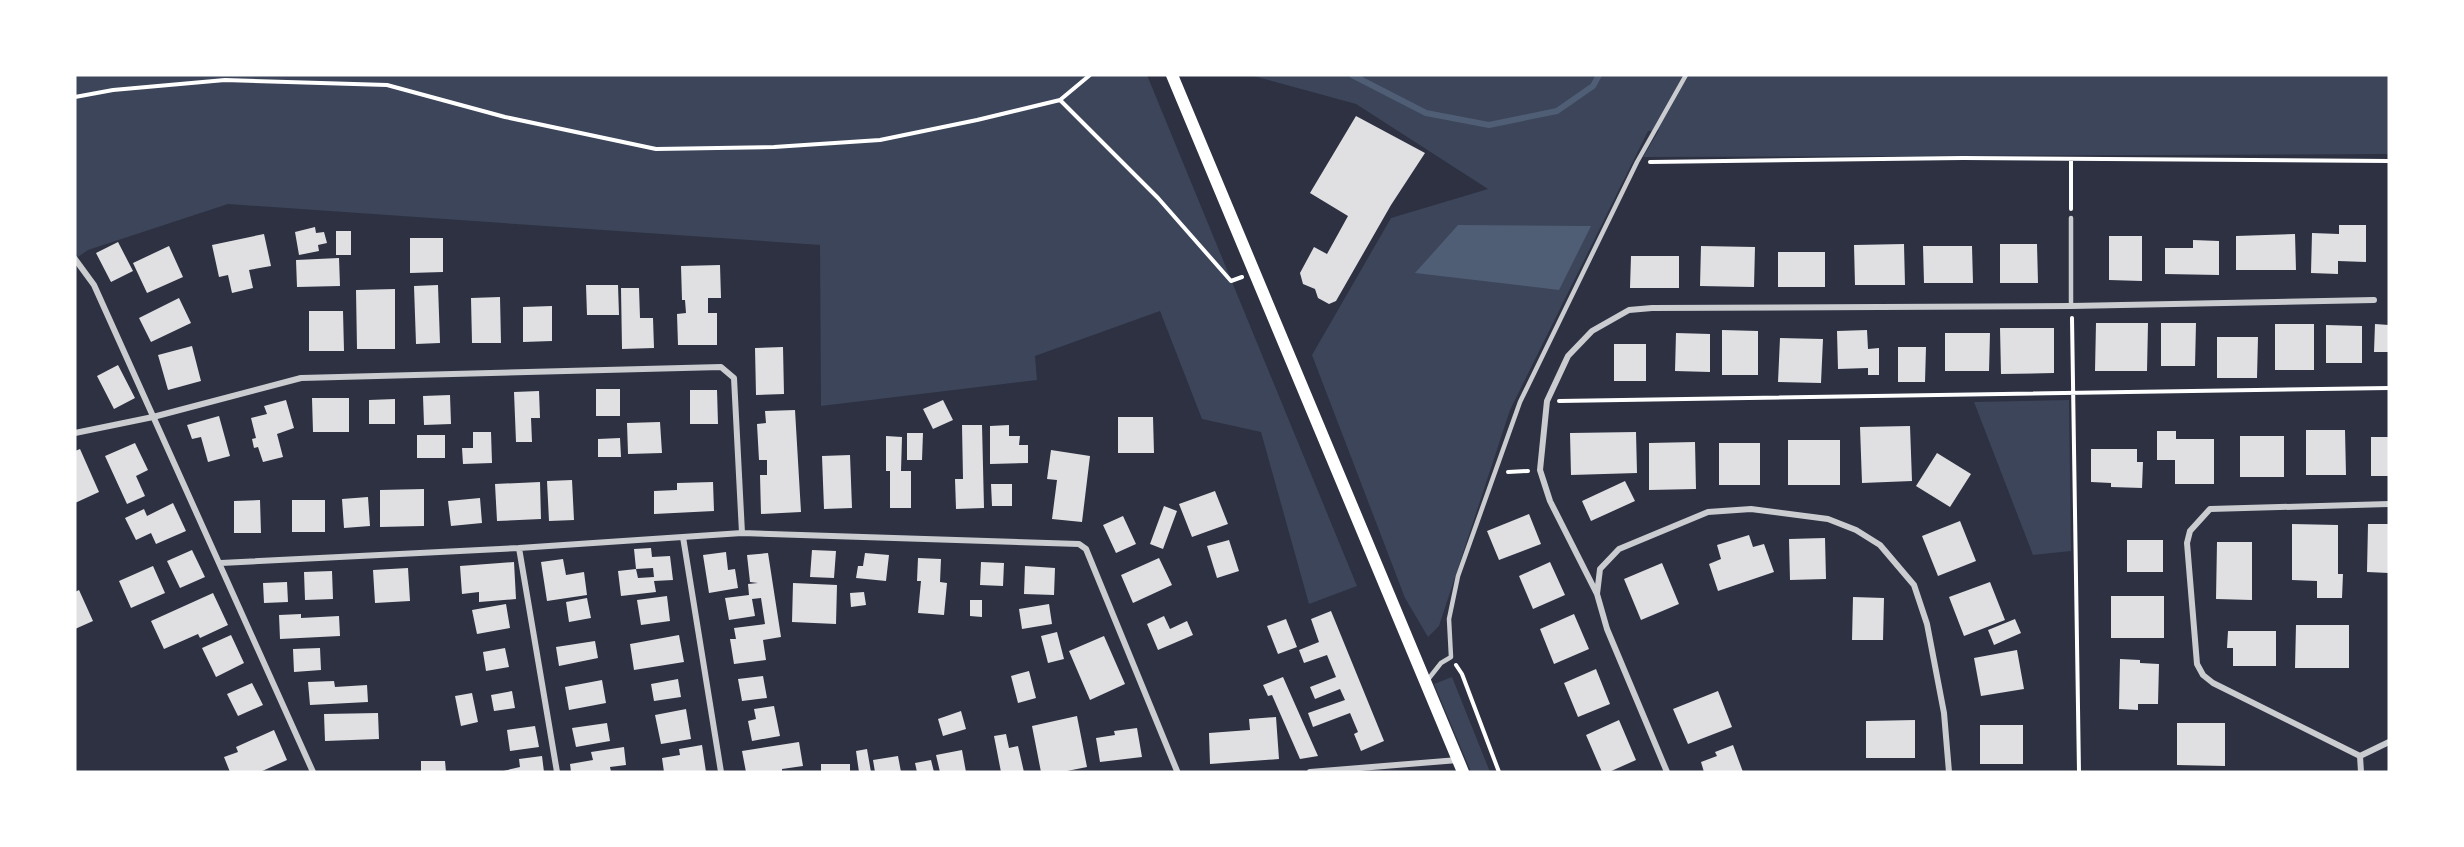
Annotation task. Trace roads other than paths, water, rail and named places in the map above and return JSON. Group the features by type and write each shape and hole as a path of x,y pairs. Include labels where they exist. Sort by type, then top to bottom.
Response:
{"main road":[{"path":"1172,75 1461,766"}],"street":[{"path":"75,259 94,285 221,563 313,772"},
{"path":"1667,772 1607,629 1597,594 1550,501 1540,470 1547,401 1568,357 1592,331 1629,310 1652,308 2071,306 2374,300"},
{"path":"75,433 153,417 301,378 721,368 734,378 742,533"},
{"path":"2360,756 2213,683 2204,675 2197,664 2187,543 2190,531 2210,509 2389,504"},
{"path":"1597,594 1600,569 1619,549 1708,512 1751,509 1828,519 1856,530 1880,545 1914,585 1927,624 1944,713 1949,772"},
{"path":"221,563 519,548 742,533 1079,544 1086,549 1178,772 1171,772"},
{"path":"683,537 721,772"},
{"path":"519,548 557,772"},
{"path":"2360,756 2389,742"},
{"path":"2360,756 2361,772"},
{"path":"1310,772 1461,766"}],"lane":[{"path":"1426,682 1441,663 1451,657 1449,619 1458,576 1520,402 1637,162 1686,75"},
{"path":"2071,218 2071,306"}],"waterway":[{"path":"1352,75 1426,113 1489,125 1557,111 1593,86 1599,75"}]}
